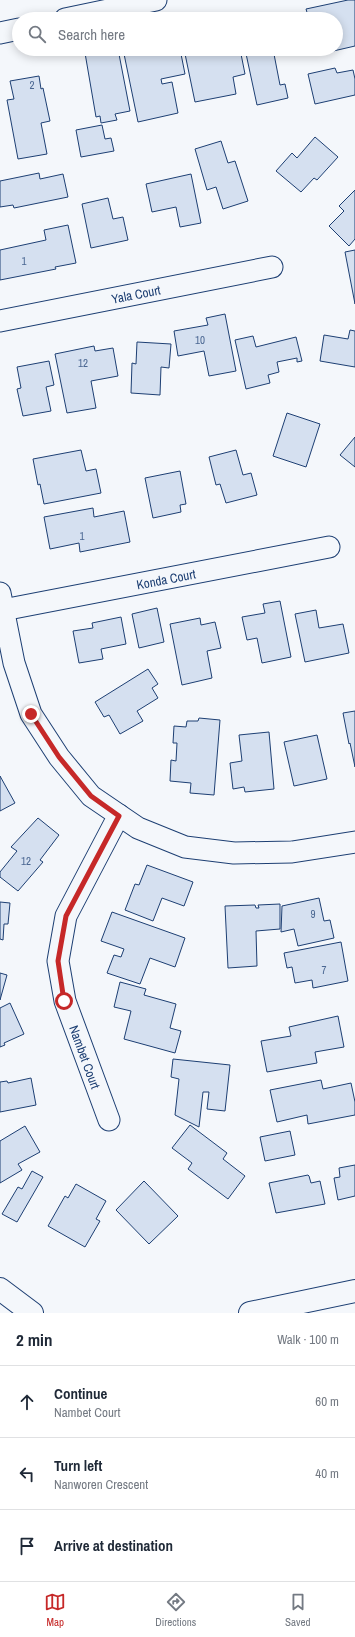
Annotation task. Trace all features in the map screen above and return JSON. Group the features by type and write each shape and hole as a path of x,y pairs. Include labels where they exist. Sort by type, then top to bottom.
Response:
{"street":[{"path":"99,12 156,0"},
{"path":"0,33 12,30"},
{"name":"Yala Court","path":"0,321 272,267"},
{"name":"Konda Court","path":"2,602 329,547"},
{"path":"2,602 14,663 31,714 59,757 91,796 119,816 138,828 185,847 234,853 292,852 355,842"},
{"name":"Nambet Court","path":"109,1120 64,1001 58,961 66,916 119,816"},
{"path":"0,1289 32,1313"},
{"path":"250,1313 355,1291"}],"building":[{"path":"348,0 355,0 355,46 343,49 343,12 307,12 306,9"},
{"path":"86,56 119,56 130,111 115,114 117,120 101,123 100,116 96,117"},
{"path":"124,56 181,56 185,74 161,79 162,84 172,82 178,113 138,122"},
{"path":"185,56 241,56 245,74 233,77 236,94 195,102"},
{"path":"246,56 274,56 280,85 285,84 288,98 257,105"},
{"path":"335,68 337,73 353,70 355,79 355,95 315,104 308,74"},
{"path":"39,76 50,121 41,123 47,154 18,159 7,100 14,99 10,81"},
{"path":"102,125 105,139 111,138 114,151 81,157 76,130"},
{"path":"315,137 338,157 317,180 314,178 301,192 276,171 292,153 297,158"},
{"path":"221,141 228,163 235,161 248,201 223,209 216,187 207,190 195,149"},
{"path":"39,173 40,179 63,174 68,197 14,208 13,205 0,207 0,181"},
{"path":"191,174 201,223 180,227 176,207 152,212 146,184"},
{"path":"355,190 355,239 349,246 329,226 344,211 339,206"},
{"path":"108,198 113,219 123,217 128,240 91,248 82,204"},
{"path":"68,225 76,263 55,267 56,269 0,280 0,250 46,240 44,230"},
{"path":"355,250 355,304 345,252"},
{"path":"225,314 236,371 209,376 204,351 178,356 174,331 208,325 206,318"},
{"path":"350,330 355,331 355,367 320,361 324,335 348,339"},
{"path":"253,336 256,347 296,337 302,361 297,362 297,358 277,362 279,372 268,375 270,383 246,389 235,340"},
{"path":"137,342 171,344 169,368 161,367 160,395 131,393 132,363 136,364"},
{"path":"94,346 95,351 113,348 118,376 91,381 96,408 67,413 55,354"},
{"path":"49,361 54,385 46,387 51,411 23,416 17,389 21,388 17,367"},
{"path":"287,413 320,424 306,467 273,456"},
{"path":"355,437 355,467 340,455"},
{"path":"81,450 86,471 96,469 101,493 44,504 40,484 38,485 33,459"},
{"path":"236,450 243,475 251,473 257,495 226,503 220,484 216,485 209,457"},
{"path":"180,471 186,504 180,505 181,512 153,518 145,478"},
{"path":"93,508 94,517 124,511 130,542 80,552 79,543 50,549 44,517"},
{"path":"280,601 291,657 262,663 257,638 247,640 242,617 265,613 263,604"},
{"path":"157,608 164,642 139,648 132,614"},
{"path":"316,610 319,628 343,624 349,653 305,662 295,614"},
{"path":"121,617 126,644 101,649 103,659 79,663 73,631 93,628 92,623"},
{"path":"200,618 201,625 215,622 221,648 207,651 212,678 182,685 170,624"},
{"path":"148,669 158,684 152,688 158,698 137,711 143,721 120,734 109,715 104,717 95,702"},
{"path":"355,711 355,767 343,713"},
{"path":"199,718 220,720 214,795 190,793 191,783 170,781 171,760 176,761 177,743 173,743 174,726 186,727 187,721 198,721"},
{"path":"269,732 274,789 245,792 244,787 233,789 230,763 242,761 239,735"},
{"path":"317,735 327,779 294,786 284,742"},
{"path":"0,776 15,803 0,811"},
{"path":"38,818 59,835 40,860 43,862 18,891 0,877 0,872 17,851 11,847"},
{"path":"147,865 193,882 184,906 162,898 153,921 125,910 135,884 139,885"},
{"path":"319,898 324,921 330,920 334,938 298,946 294,929 281,932 282,906"},
{"path":"0,902 10,903 8,924 4,924 3,940 0,939"},
{"path":"280,904 280,929 256,931 257,966 228,968 225,906 255,905 256,908 259,908 258,905"},
{"path":"112,912 185,938 175,967 150,958 140,984 107,973 114,955 121,957 124,949 101,941"},
{"path":"341,942 348,981 313,988 312,980 295,983 292,967 287,968 284,953"},
{"path":"0,973 7,975 0,1000"},
{"path":"120,982 146,989 144,995 176,1004 170,1028 181,1031 175,1053 124,1039 131,1011 114,1007"},
{"path":"10,1003 24,1034 4,1043 5,1045 0,1047 0,1008"},
{"path":"338,1016 344,1047 315,1052 317,1063 267,1072 261,1041 291,1036 289,1027"},
{"path":"173,1059 230,1065 225,1111 207,1109 209,1092 203,1092 199,1127 175,1115 179,1079 171,1077"},
{"path":"31,1078 36,1105 0,1112 0,1082 7,1081 8,1083"},
{"path":"321,1080 323,1089 351,1083 355,1102 355,1115 308,1124 307,1115 277,1122 270,1090"},
{"path":"190,1125 227,1153 223,1159 245,1176 228,1199 188,1169 192,1163 172,1148"},
{"path":"25,1126 40,1152 18,1164 22,1170 0,1183 0,1141"},
{"path":"290,1131 295,1155 265,1161 260,1137"},
{"path":"355,1165 355,1196 338,1200 334,1178 340,1177 339,1168"},
{"path":"32,1171 43,1177 17,1222 2,1214 18,1187 22,1189"},
{"path":"308,1175 311,1183 320,1181 325,1204 276,1213 269,1183"},
{"path":"144,1181 178,1216 149,1244 116,1210"},
{"path":"76,1184 106,1201 96,1219 100,1221 85,1247 48,1226 65,1196 68,1198"}],"route":[{"path":"31,714 59,757 91,796 119,816 66,916 58,961 64,1001"}]}
